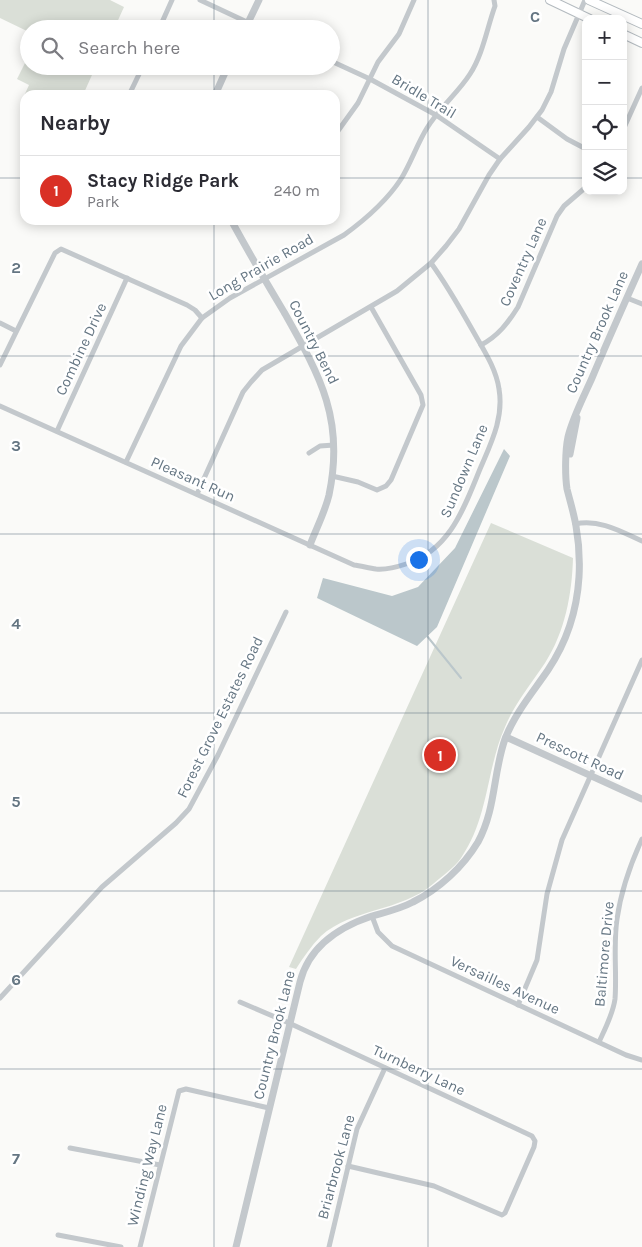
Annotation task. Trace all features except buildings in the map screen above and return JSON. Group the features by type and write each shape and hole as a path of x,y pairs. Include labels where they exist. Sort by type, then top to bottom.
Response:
{"main road":[{"path":"550,0 583,15"},
{"path":"589,0 642,24"},
{"path":"627,36 642,43"}],"street":[{"path":"163,20 172,0"},
{"path":"200,0 238,20"},
{"path":"249,20 258,0"},
{"path":"340,128 351,114 378,62 400,34 414,0"},
{"name":"Long Prairie Road","path":"126,462 181,346 202,318 230,298 344,235 380,205 401,178 426,129 470,74 478,60 495,6 494,0"},
{"path":"197,494 243,392 250,382 268,366 397,291 431,263 459,229 500,159 537,118 551,92 564,49 585,0"},
{"name":"Bridle Trail","path":"340,65 370,79 436,115 500,159"},
{"path":"132,90 139,75"},
{"path":"218,90 224,75"},
{"path":"627,121 642,88"},
{"path":"537,118 566,139 582,147"},
{"name":"Coventry Lane","path":"481,345 496,335 510,320 518,307 557,216 564,206 582,190"},
{"name":"Country Bend","path":"234,225 303,346 324,389 332,422 334,445 332,476 325,509 310,545"},
{"path":"0,365 55,252 59,250 68,251 187,305 202,318"},
{"name":"Sundown Lane","path":"378,569 397,568 415,562 433,551 448,536 465,504 492,441 499,418 498,380 481,345 444,281 431,263"},
{"name":"Country Brook Lane","path":"236,1247 302,975 312,955 327,939 345,927 372,916 401,908 427,894 450,876 470,854 478,842 488,816 506,737 526,699 548,670 557,654 572,618 579,579 578,540 567,487 567,464 578,411 642,264"},
{"name":"Combine Drive","path":"57,431 127,278"},
{"path":"627,298 642,304"},
{"path":"332,476 358,482 377,490 383,488 390,480 422,410 422,400 371,307"},
{"path":"0,323 16,331"},
{"name":"Pleasant Run","path":"0,406 354,565 378,569"},
{"path":"309,453 320,446 334,445"},
{"path":"576,524 587,522 602,524 642,542"},
{"name":"Forest Grove Estates Road","path":"0,998 102,887 176,823 189,809 218,755 286,612"},
{"path":"518,1005 537,960 547,894 556,858 568,823 642,660"},
{"name":"Prescott Road","path":"506,737 642,799"},
{"name":"Baltimore Drive","path":"599,1042 614,1001 614,947 620,900 642,839"},
{"name":"Versailles Avenue","path":"372,916 378,932 392,946 626,1055 642,1060"},
{"name":"Turnberry Lane","path":"240,1002 290,1023 532,1136 535,1141 503,1214 434,1186 348,1166"},
{"name":"Briarbrook Lane","path":"329,1247 357,1129 385,1068"},
{"name":"Winding Way Lane","path":"140,1247 177,1095 180,1090 186,1089 269,1108"},
{"path":"70,1148 160,1165"},
{"path":"58,1235 121,1247"}],"shaded area":[{"path":"0,0 110,0 124,7 118,20 20,20 20,28 0,18"},
{"path":"20,73 20,75 92,75 85,90 27,90 29,85 17,79"},
{"path":"504,449 510,456 437,627 417,646 317,598 323,578 392,596 418,587 455,548"},
{"path":"491,523 573,558 569,599 558,639 545,663 518,702 505,727 494,760 482,810 470,842 455,865 420,893 333,927 317,940 296,969 289,967"}],"waterway":[{"path":"427,636 461,678"}],"place":[{"name":"Stacy Ridge Park","path":"440,755"}]}
